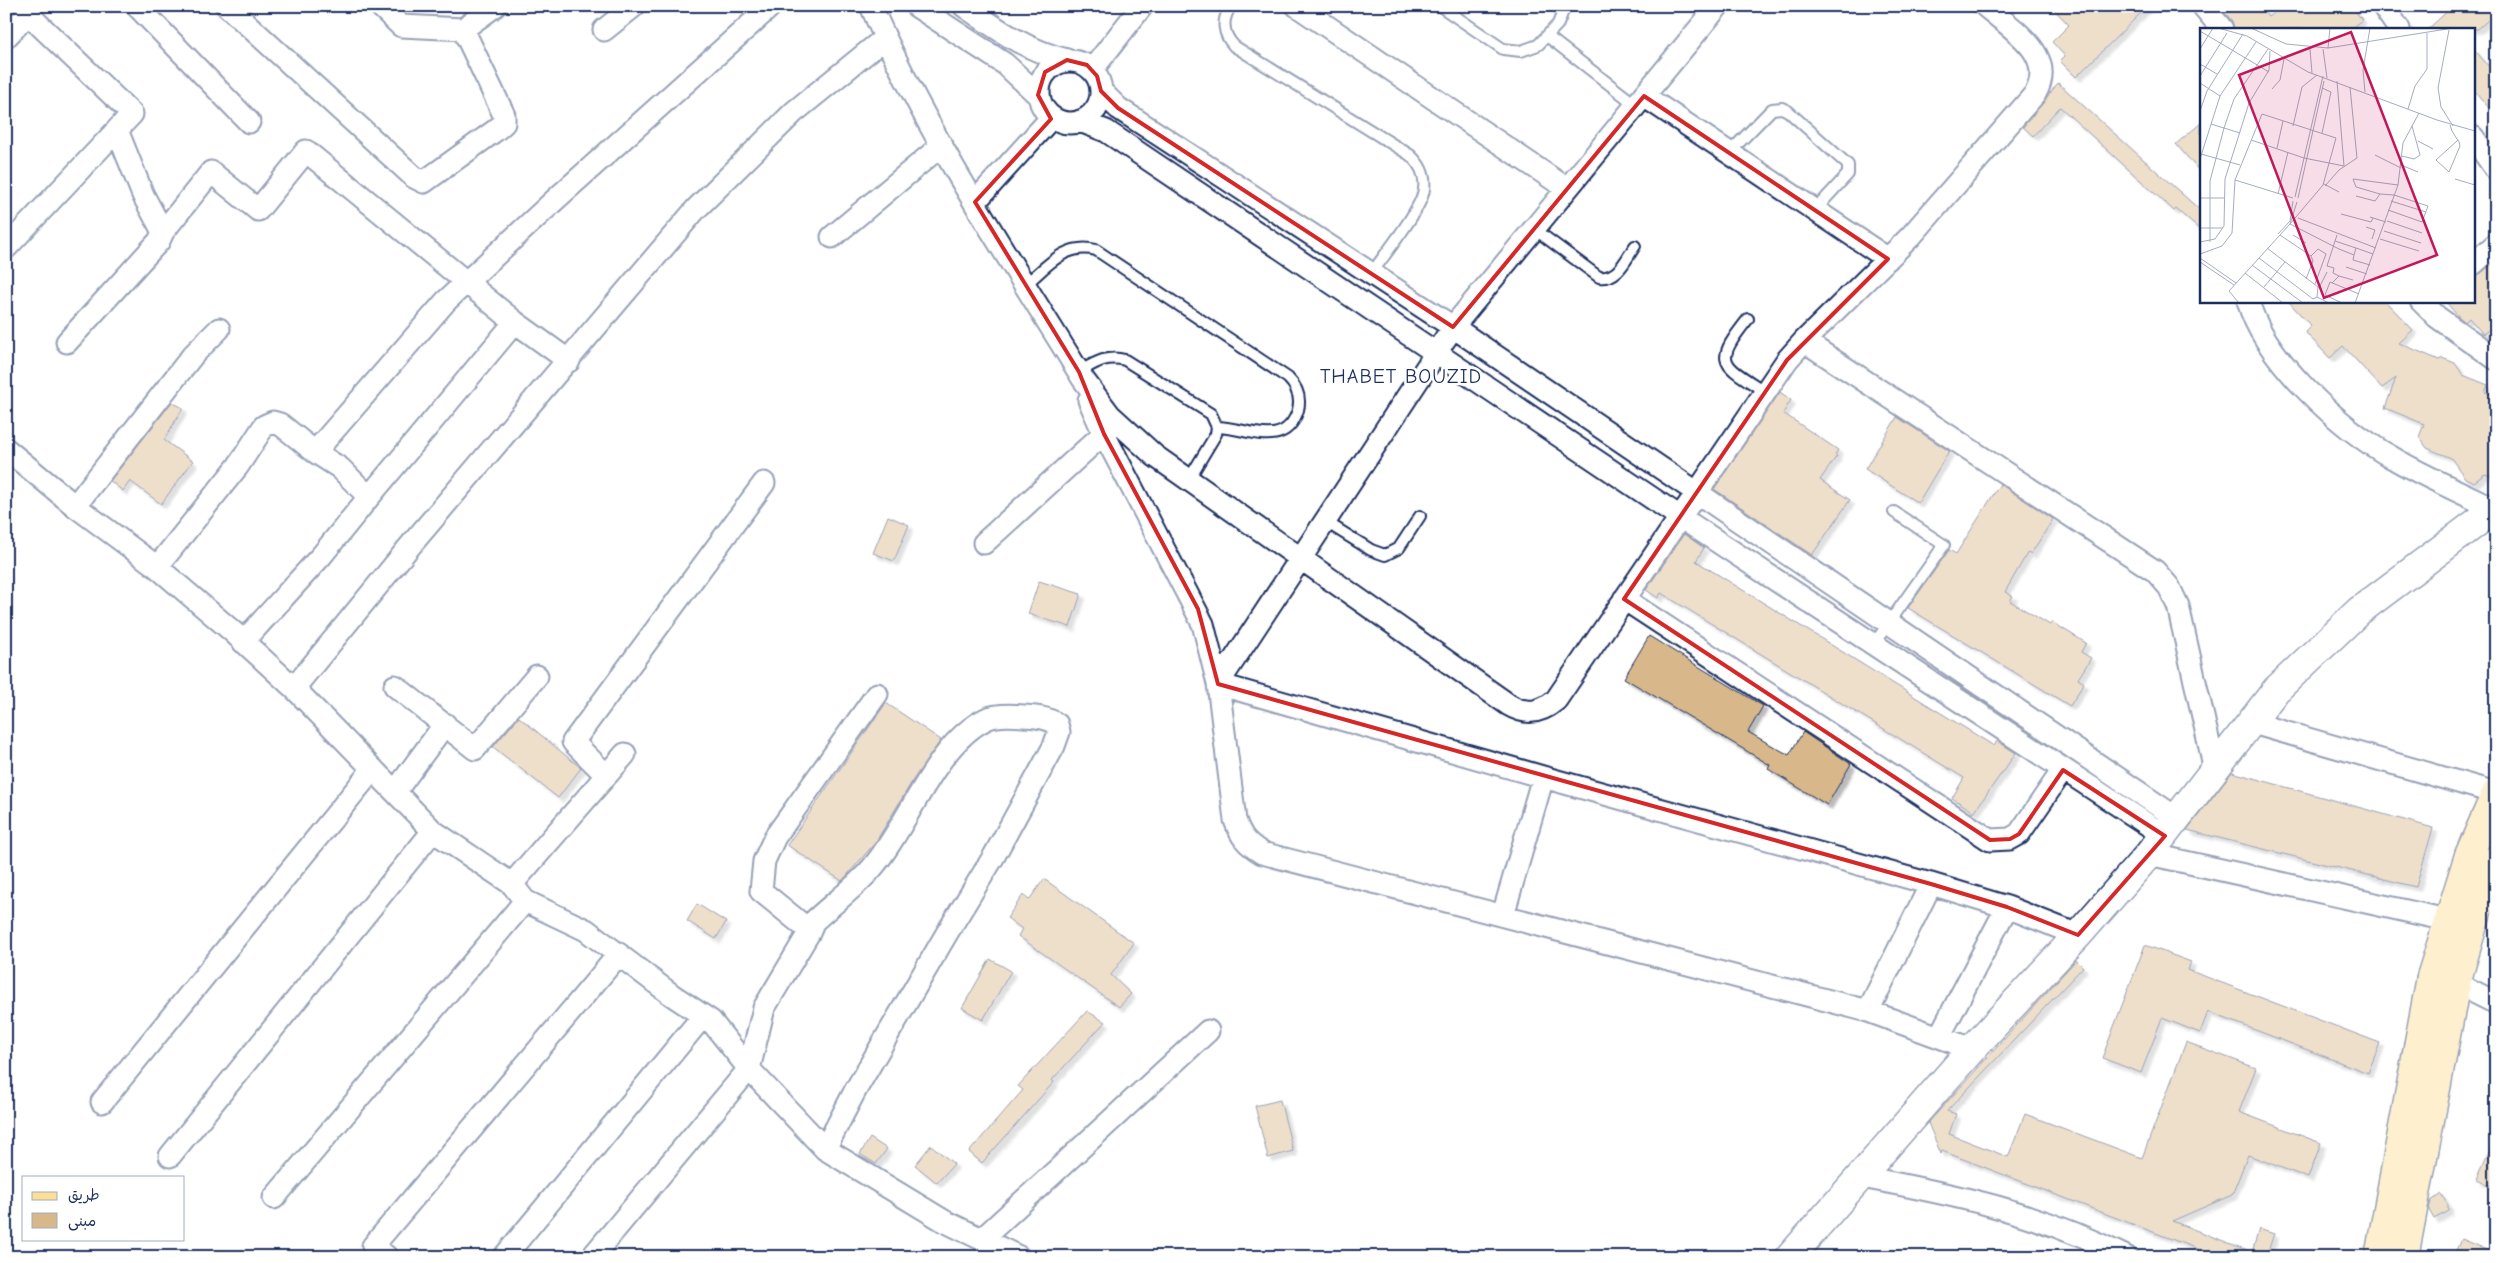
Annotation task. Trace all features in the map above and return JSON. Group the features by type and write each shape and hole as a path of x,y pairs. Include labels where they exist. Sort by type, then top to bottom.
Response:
{"main road":[{"path":"2404,1257 2444,980 2447,920 2469,855 2496,793"},
{"path":"2379,1257 2444,980 2478,906 2496,860"}],"street":[{"path":"136,6 249,122"},
{"path":"227,6 279,56 421,182 428,181 496,130 505,119 463,29"},
{"path":"380,6 400,26 463,29 495,6"},
{"path":"604,30 634,6"},
{"path":"315,452 426,323 466,282 771,6"},
{"path":"871,6 885,38 942,145 1096,398 1198,609 1208,638 1218,684 1236,820 1240,834 1249,846 1262,853 1868,1011 1972,1049"},
{"path":"916,6 1005,64 1038,95"},
{"path":"964,6 1030,49 1080,62 1092,70 1097,76 1101,91 1118,108 1453,326 1889,623 2164,836"},
{"path":"1092,70 1142,6"},
{"path":"1297,6 1566,188"},
{"path":"1218,684 1453,326 1718,6"},
{"path":"1110,428 1141,445 1509,705 1524,711 1540,710 1556,700 1764,391 1804,341 1911,236 2039,87 2042,70 2036,52 1985,6"},
{"path":"2203,6 2221,28"},
{"path":"2383,6 2398,28"},
{"path":"6,37 28,14 132,114 6,248"},
{"path":"294,688 410,546 569,361 696,209 794,112 885,38"},
{"path":"1067,60 1059,62 1045,72 1038,87 1042,108 1052,118 1065,123 1080,121 1106,131 1434,353 2164,836 2447,920"},
{"path":"1080,121 1095,110 1101,91"},
{"path":"1640,100 1729,153 1888,259"},
{"path":"975,202 1052,118"},
{"path":"117,130 143,195 163,232"},
{"path":"2474,138 2496,170"},
{"path":"832,237 942,145"},
{"path":"67,342 159,241 163,232 211,172 258,210 306,151 515,322 569,361"},
{"path":"2474,263 2496,244"},
{"path":"1790,1257 1862,1177 1972,1049 2078,936 2164,836 2276,690 2359,611 2496,509 2394,459 2367,443 2301,385 2270,347 2248,302"},
{"path":"2426,303 2460,334 2496,359"},
{"path":"243,642 322,555 515,322"},
{"path":"75,506 193,355 219,329"},
{"path":"1804,341 2147,564 2159,574 2169,587 2178,606 2215,770"},
{"path":"157,567 238,466 264,426 273,422 280,424 315,452 340,468 369,497"},
{"path":"984,543 1110,428"},
{"path":"6,449 75,506 157,567 243,642 294,688 433,831 518,892 586,930 711,1021 750,1069 825,1149 903,1198 1016,1256"},
{"path":"606,776 573,742 764,483"},
{"path":"1624,599 1990,840 2010,839 2019,834 2063,770"},
{"path":"395,686 475,748 537,676"},
{"path":"1218,684 1543,777 1931,884 2007,907 2078,936"},
{"path":"810,931 761,891 764,861 775,837 877,694"},
{"path":"592,1257 750,1069 764,1008 810,931 813,922 872,869 898,833 937,766 967,732 988,718 1014,715 1042,718 1057,724 1059,732 1054,746 999,848 942,940 825,1149"},
{"path":"2250,722 2496,793"},
{"path":"396,792 445,724"},
{"path":"274,1198 518,892 606,776 625,754"},
{"path":"102,1102 373,769"},
{"path":"1503,915 1543,777"},
{"path":"170,1156 433,831"},
{"path":"1868,1011 1931,884"},
{"path":"1939,1037 2007,907"},
{"path":"387,1257 373,1246 619,954"},
{"path":"2444,980 2496,1003"},
{"path":"504,1257 703,1016"},
{"path":"982,1240 1208,1031"},
{"path":"1862,1177 1993,1204 2092,1239 2126,1257"}],"lane":[{"path":"1231,6 1224,24 1225,32 1234,46 1410,155 1421,167 1425,183 1422,199 1371,274"},
{"path":"1440,6 1494,44 1512,51 1529,49 1538,45 1562,18 1565,6"},
{"path":"1547,36 1640,100"},
{"path":"1729,153 1772,109 1782,108 1788,111 1848,165 1848,174 1815,210"},
{"path":"1533,228 1599,277 1603,278 1616,273 1636,246"},
{"path":"1026,284 1065,252 1079,247 1096,250 1288,378 1297,390 1299,405 1297,412 1289,426 1275,434 1261,435 1238,428 1217,427"},
{"path":"1748,319 1728,346 1726,358 1730,368 1764,391"},
{"path":"1079,372 1100,360 1117,358 1125,360 1211,414 1217,427 1213,441 1189,479"},
{"path":"1874,644 1944,545 1894,512"},
{"path":"1326,522 1371,550 1385,554 1399,548 1420,516"}],"highlighted area":[{"path":"1067,60 1087,65 1097,76 1101,91 1118,108 1453,327 1644,96 1888,259 1787,360 1624,599 1990,840 2010,839 2019,834 2063,770 2165,836 2078,935 2007,907 1931,884 1218,684 1198,609 1104,434 1079,372 975,202 1051,119 1038,95 1045,72"}],"building":[{"path":"2051,6 2148,6 2076,77 2060,61 2065,56 2052,42 2069,25"},
{"path":"2219,6 2260,6 2268,17 2282,6 2352,6 2362,20 2351,28 2234,28 2232,21"},
{"path":"2453,6 2496,6 2496,13 2478,29 2429,28"},
{"path":"2474,49 2496,75 2496,116 2474,90"},
{"path":"2058,83 2200,210 2200,230 2176,209 2174,211 2060,107 2033,136 2023,127"},
{"path":"2200,124 2200,172 2176,144"},
{"path":"2496,261 2496,324 2483,334 2469,318 2465,322 2446,302 2474,302 2474,276 2481,273"},
{"path":"2289,302 2386,302 2413,330 2399,343 2439,360 2442,358 2455,363 2463,375 2488,385 2485,392 2496,396 2496,478 2485,474 2474,482 2465,478 2451,458 2427,448 2419,437 2424,424 2385,408 2396,378 2382,388 2343,346 2330,358 2305,332 2311,326"},
{"path":"1780,392 1791,400 1783,413 1838,450 1835,455 1837,456 1820,480 1850,500 1812,555 1714,489"},
{"path":"172,402 183,408 164,440 193,461 161,504 130,481 123,491 110,481"},
{"path":"1897,417 1949,451 1918,503 1865,469"},
{"path":"2000,484 2053,519 2031,554 2028,552 2005,592 2013,596 2010,601 2050,625 2052,622 2086,643 2081,652 2091,658 2078,679 2084,683 2070,706 1908,608 1949,550 1956,554"},
{"path":"888,516 909,525 894,561 873,553"},
{"path":"1684,534 1704,548 1696,561 1994,746 1997,741 2016,753 1974,812 1952,798 1964,778 1661,593 1658,598 1646,590"},
{"path":"1039,581 1081,594 1070,627 1028,614"},
{"path":"1649,636 1763,706 1748,732 1789,755 1803,732 1851,764 1827,805 1768,769 1770,765 1624,678"},
{"path":"886,703 941,740 913,780 875,843 842,881 787,845"},
{"path":"519,717 581,768 558,798 493,747"},
{"path":"2232,772 2433,828 2416,887 2187,830"},
{"path":"1044,879 1134,943 1111,975 1131,994 1119,1007 1018,936 1022,929 1007,918 1023,895 1029,900"},
{"path":"697,904 726,922 716,939 687,921"},
{"path":"2145,945 2191,962 2188,970 2380,1043 2368,1073 2208,1012 2200,1033 2162,1018 2141,1073 2102,1058"},
{"path":"990,959 1011,971 983,1020 962,1008"},
{"path":"2076,960 2083,967 1947,1111 1956,1114 1949,1134 2008,1157 2025,1114 2142,1158 2186,1042 2256,1068 2239,1112 2321,1143 2308,1178 2248,1155 2232,1195 2172,1221 2252,1252 2259,1229 2274,1234 2266,1257 2218,1257 1942,1151 1941,1154 1928,1123"},
{"path":"1087,1011 1105,1022 1052,1080 1054,1082 982,1163 969,1152 1023,1090 1018,1086"},
{"path":"1280,1100 1293,1151 1268,1158 1255,1106"},
{"path":"2496,1137 2496,1188 2477,1179"},
{"path":"870,1138 887,1149 876,1164 860,1154"},
{"path":"931,1145 954,1164 937,1183 915,1165"},
{"path":"2441,1194 2448,1205 2448,1211 2434,1219 2429,1210 2431,1201"},
{"path":"2461,1239 2496,1254 2496,1257 2453,1257"}],"district":[{"name":"THABET BOUZID","path":"1401,376"}]}
